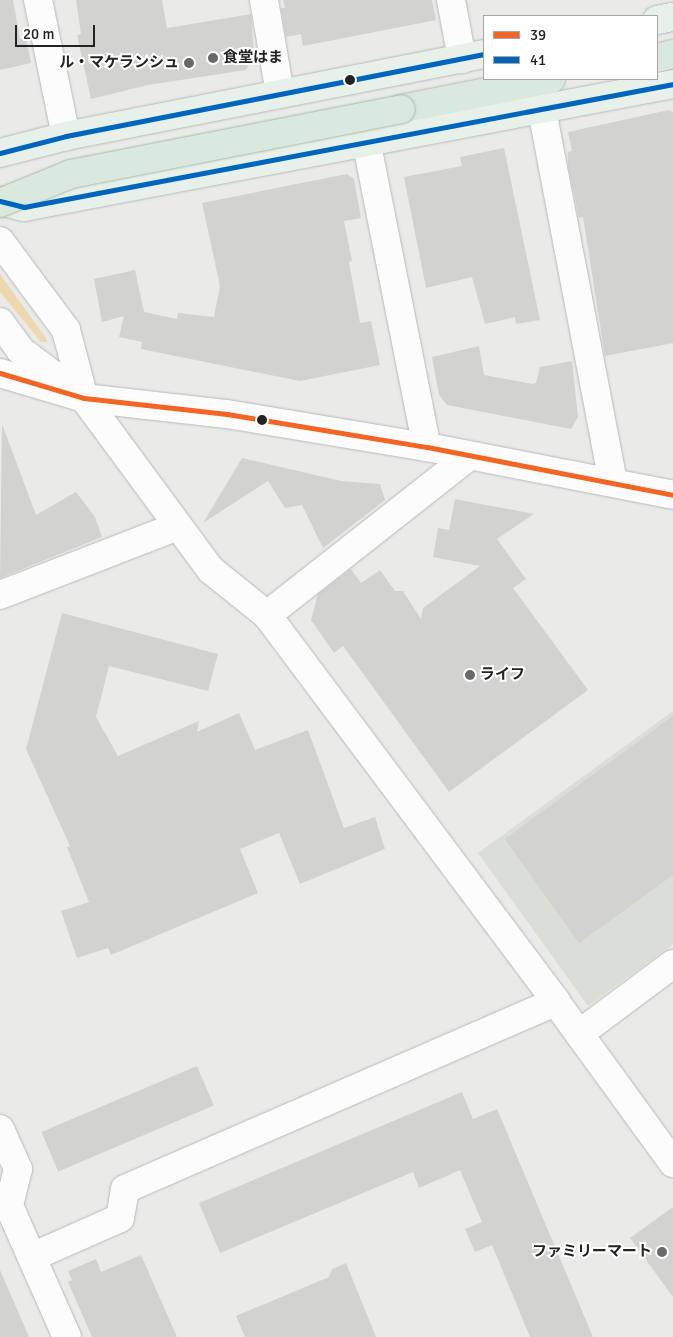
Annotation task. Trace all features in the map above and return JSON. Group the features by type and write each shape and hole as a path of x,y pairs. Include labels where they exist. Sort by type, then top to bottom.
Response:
{"highway":[{"path":"658,58 673,54"},
{"path":"0,202 71,174 546,80"}],"main road":[{"path":"658,20 673,16"},
{"path":"0,153 66,136 473,56"},
{"path":"0,202 24,208 367,144 673,84"}],"street":[{"path":"38,0 66,136"},
{"path":"264,0 280,94"},
{"path":"451,0 473,56"},
{"path":"542,110 613,482"},
{"path":"367,144 427,447"},
{"path":"0,241 66,330 84,398"},
{"path":"0,322 20,350 84,398 211,570 267,615 556,1002 673,1163"},
{"path":"0,373 84,398 227,414 427,447 673,495"},
{"path":"267,615 470,456"},
{"path":"0,595 178,526"},
{"path":"579,1034 673,964"},
{"path":"32,1257 120,1218 126,1189 556,1002"},
{"path":"0,1129 18,1169 9,1206 67,1337"}],"shaded area":[{"path":"0,274 47,342 41,342 0,292"},
{"path":"673,711 673,944 588,1006 478,853"}],"building":[{"path":"0,0 13,0 20,39 26,38 31,63 0,70"},
{"path":"76,0 162,0 167,28 251,14 254,56 246,70 148,85 91,99 77,35 81,34"},
{"path":"283,0 432,0 436,20 303,46 301,34 286,37 281,8 285,8"},
{"path":"669,110 673,112 673,343 605,356 583,217 579,218 568,165 568,152 572,151 568,132"},
{"path":"504,148 540,320 516,324 515,317 485,324 472,277 426,288 404,177 462,166 460,157"},
{"path":"347,174 354,179 361,218 344,221 352,261 349,262 360,323 371,321 380,365 300,381 141,349 142,342 119,337 124,316 102,322 94,279 135,270 144,312 177,319 178,313 214,317 220,286 202,203"},
{"path":"479,346 484,375 533,384 536,383 540,367 572,361 578,417 571,429 447,405 439,395 432,357"},
{"path":"2,424 36,515 76,492 95,517 102,537 0,578"},
{"path":"242,458 341,481 380,484 385,500 323,548 302,505 285,508 268,481 203,523"},
{"name":"ライフ","path":"455,499 534,514 497,539 526,579 513,588 588,690 449,792 343,646 334,653 311,620 318,594 351,569 361,583 380,570 395,591 403,591 421,619 423,608 480,566 433,557 438,528 449,530"},
{"path":"62,613 218,654 208,691 109,666 96,717 118,756 199,721 197,732 239,713 255,750 308,730 344,828 375,817 385,849 300,884 279,833 240,849 258,893 111,955 108,948 77,958 61,911 89,902 67,847 70,846 26,749"},
{"path":"673,716 673,875 579,943 505,839"},
{"path":"197,1066 214,1106 58,1172 41,1132"},
{"path":"462,1092 473,1119 497,1109 593,1337 530,1337 492,1245 475,1252 465,1229 482,1222 460,1170 419,1188 413,1172 220,1253 199,1203"},
{"path":"673,1207 673,1297 630,1238"},
{"path":"141,1255 177,1337 92,1337 68,1282 72,1280 68,1271 96,1259 101,1272"},
{"path":"346,1263 376,1337 245,1337 236,1316 329,1277 332,1269"},
{"path":"0,1270 29,1337 0,1337"}],"transit line":[{"name":"41","path":"0,153 66,136 483,54"},
{"name":"41","path":"0,201 24,207 673,84"},
{"name":"39","path":"0,373 84,398 227,414 427,447 673,495"}],"place":[{"name":"食堂はま","path":"213,58"},
{"name":"ル・マケランシュ","path":"189,63"},
{"name":"ライフ","path":"470,675"},
{"name":"ファミリーマート","path":"662,1252"}]}
